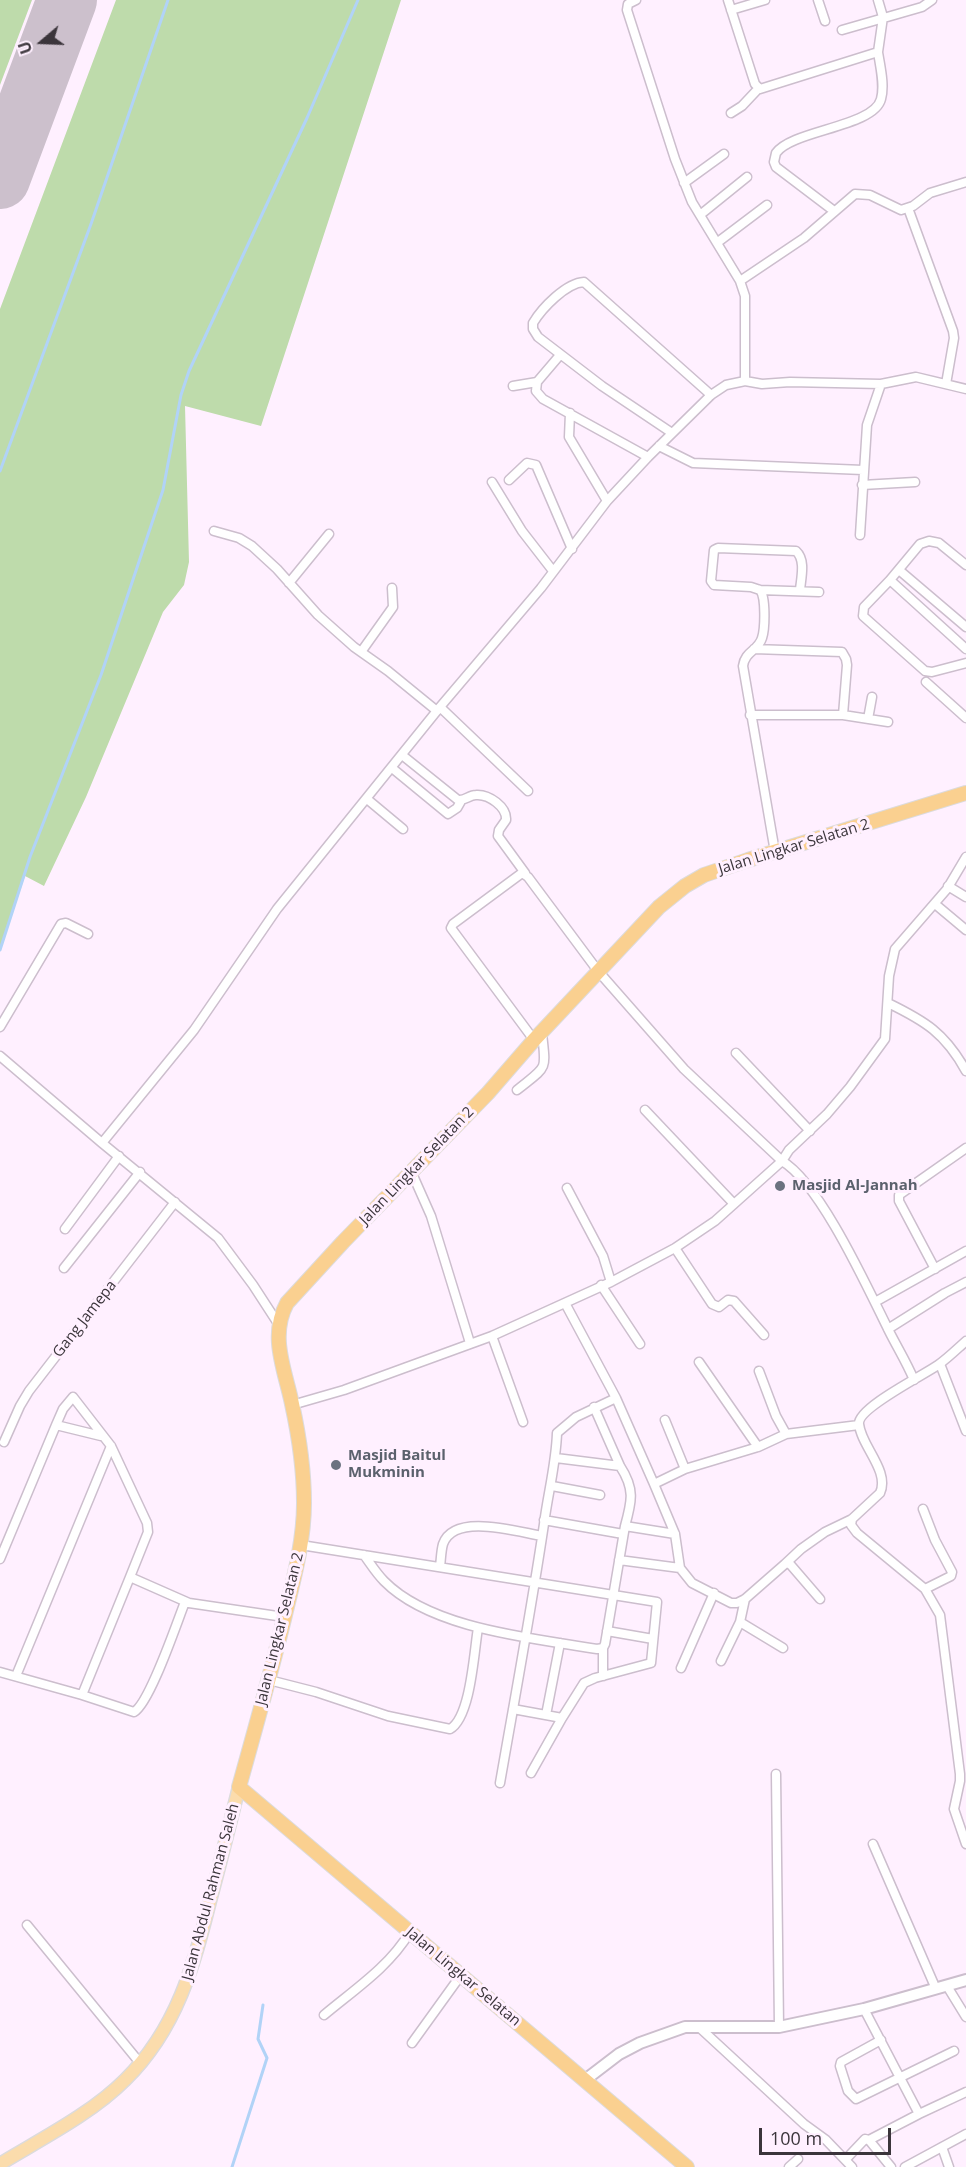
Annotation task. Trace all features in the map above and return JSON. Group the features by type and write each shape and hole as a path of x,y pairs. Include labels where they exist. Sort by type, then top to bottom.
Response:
{"highway":[{"name":"Jalan Lingkar Selatan 2","path":"239,1787 269,1680 301,1545 304,1503 292,1405 278,1347 281,1314 287,1303 411,1171 488,1094 538,1036 659,907 686,886 704,875 966,793"},
{"name":"Jalan Lingkar Selatan","path":"239,1787 687,2167"}],"main road":[{"name":"Jalan Abdul Rahman Saleh","path":"0,2163 110,2094 140,2063 161,2036 180,2000 192,1968 239,1787"}],"street":[{"path":"636,0 628,4 627,10 684,183 692,202 740,281 745,297 745,381"},
{"path":"728,0 758,89"},
{"path":"731,10 765,0"},
{"path":"818,0 825,21"},
{"path":"834,211 776,168 774,162 776,153 785,145 841,125 871,111 879,104 882,96 879,52 883,17 878,0"},
{"path":"842,30 922,7 932,0"},
{"path":"731,112 742,106 758,89 879,52"},
{"path":"684,183 724,154"},
{"path":"700,215 747,177"},
{"path":"740,281 804,238 851,196 860,193 870,195 896,209 908,208 930,193 966,182"},
{"path":"718,242 767,205"},
{"path":"908,208 953,331 954,338 946,384"},
{"path":"672,433 602,386 538,338 533,329 533,323 556,295 578,282 584,282 711,395"},
{"path":"560,355 537,382 536,391 539,396 648,457"},
{"path":"102,1143 194,1030 277,909 438,709 541,588 607,501 711,395 726,385 745,381 762,384 790,382 881,384 916,377 966,389"},
{"path":"513,386 537,382"},
{"path":"860,535 867,424 881,384"},
{"path":"570,413 569,437 607,501"},
{"path":"659,446 693,463 863,470"},
{"path":"509,480 527,463 536,465 572,549"},
{"path":"492,482 522,531 552,571"},
{"path":"862,485 915,482"},
{"path":"214,531 239,538 252,546 278,569 318,615 361,652 438,709 528,791"},
{"path":"289,583 329,534"},
{"path":"966,565 939,543 929,541 920,544 864,607 863,616 925,671 932,672 966,663"},
{"path":"800,590 801,556 796,551 715,548 711,581 713,584 760,590 819,592"},
{"path":"899,570 966,627"},
{"path":"890,580 966,649"},
{"path":"361,652 393,607 392,588"},
{"path":"760,590 764,598 762,638 745,657 743,666 775,852"},
{"path":"754,649 842,652 847,665 843,715"},
{"path":"926,682 966,718"},
{"path":"868,719 872,697"},
{"path":"750,715 843,715 888,722"},
{"path":"402,755 460,801"},
{"path":"392,768 448,814 457,808 460,801 473,795 490,798 505,811 506,820 498,836 598,971 684,1069 782,1161 791,1166 818,1199 914,1380"},
{"path":"367,799 403,829"},
{"path":"292,1405 344,1390 492,1335 611,1281 675,1248 715,1221 782,1161 789,1150 827,1114 885,1039 889,976 895,949 935,904 965,860"},
{"path":"517,1090 543,1069 545,1062 538,1036 451,928 453,924 519,874 525,873"},
{"path":"948,886 966,897"},
{"path":"935,904 966,930"},
{"path":"0,1027 62,924 66,923 88,934"},
{"path":"888,1003 938,1032 958,1055 966,1071"},
{"path":"736,1053 810,1131"},
{"path":"0,1056 218,1238 279,1325"},
{"path":"645,1110 734,1204"},
{"path":"935,1269 899,1201 899,1195 966,1148"},
{"path":"65,1229 119,1156"},
{"path":"411,1171 430,1216 470,1343"},
{"path":"64,1268 140,1172"},
{"path":"567,1188 603,1256 611,1281"},
{"name":"Gang Jamepa","path":"4,1442 29,1391 175,1202"},
{"path":"675,1248 712,1304 718,1306 728,1300 734,1301 764,1335"},
{"path":"874,1302 966,1251"},
{"path":"888,1329 966,1282"},
{"path":"601,1285 640,1344"},
{"path":"565,1303 616,1398 654,1484 675,1534 681,1568 693,1583 730,1603 737,1603 745,1599 801,1549 825,1532 852,1519 880,1493 883,1487 880,1472 859,1425 862,1415 877,1402 940,1364 966,1341"},
{"path":"492,1335 523,1422"},
{"path":"699,1362 758,1448"},
{"path":"940,1364 966,1431"},
{"path":"759,1371 776,1416 786,1434"},
{"path":"0,1559 63,1409 73,1397 111,1446 147,1523 148,1532 82,1695"},
{"path":"500,1783 536,1583 544,1520 552,1485 557,1433 576,1417 616,1398"},
{"path":"594,1407 620,1466 629,1479 631,1491 631,1502 603,1648 603,1676"},
{"path":"665,1420 685,1469"},
{"path":"56,1425 101,1436"},
{"path":"654,1484 685,1469 758,1448 786,1434 859,1425"},
{"path":"16,1676 111,1446"},
{"path":"556,1458 620,1466"},
{"path":"552,1485 600,1495"},
{"path":"923,1509 935,1540 952,1572 951,1576 925,1589"},
{"path":"852,1519 851,1525 857,1533 925,1589 940,1616 960,1774 954,1809 966,1845"},
{"path":"544,1520 675,1534"},
{"path":"440,1567 443,1542 450,1533 461,1527 486,1527 542,1536"},
{"path":"301,1545 657,1602 651,1663 584,1683 531,1773"},
{"path":"364,1555 383,1580 396,1591 446,1618 478,1628 597,1649 603,1648"},
{"path":"619,1560 681,1568"},
{"path":"785,1564 791,1564 820,1599"},
{"path":"130,1577 185,1602 284,1617"},
{"path":"681,1668 714,1593"},
{"path":"721,1661 740,1622 745,1599"},
{"path":"0,1672 134,1712 140,1708 153,1682 185,1602"},
{"path":"740,1622 783,1648"},
{"path":"269,1680 316,1692 388,1716 450,1729 458,1721 467,1697 478,1628"},
{"path":"607,1631 653,1639"},
{"path":"546,1715 560,1643"},
{"path":"513,1709 562,1718"},
{"path":"776,1774 779,2027"},
{"path":"873,1844 936,1989"},
{"path":"27,1925 140,2063"},
{"path":"324,2015 387,1964 410,1932"},
{"path":"412,2043 461,1975"},
{"path":"585,2080 619,2054 640,2043 685,2027 779,2027 864,2009 966,1980"},
{"path":"947,1986 966,2016"},
{"path":"864,2009 919,2114"},
{"path":"700,2028 846,2159 852,2167"},
{"path":"882,2040 841,2062 839,2069 852,2097 858,2099 954,2050"},
{"path":"846,2159 865,2139 869,2140 966,2092"},
{"path":"905,2167 966,2134"},
{"path":"869,2140 891,2167"},
{"path":"942,2147 949,2167"},
{"path":"789,2167 798,2159"}],"green space":[{"path":"0,0 32,0 0,85"},
{"path":"116,0 401,0 261,426 185,406 189,562 184,585 163,612 86,797 44,886 25,876 0,950 0,309"}],"waterway":[{"path":"0,471 91,224 168,0"},
{"path":"0,950 30,857 101,675 163,490 181,395 189,371 307,118 358,0"},
{"path":"232,2167 267,2058 258,2039 263,2005"}],"runway":[{"path":"0,179 67,0"}],"place":[{"name":"Masjid Al-Jannah","path":"780,1186"},
{"name":"Masjid Baitul Mukminin","path":"336,1465"}]}
